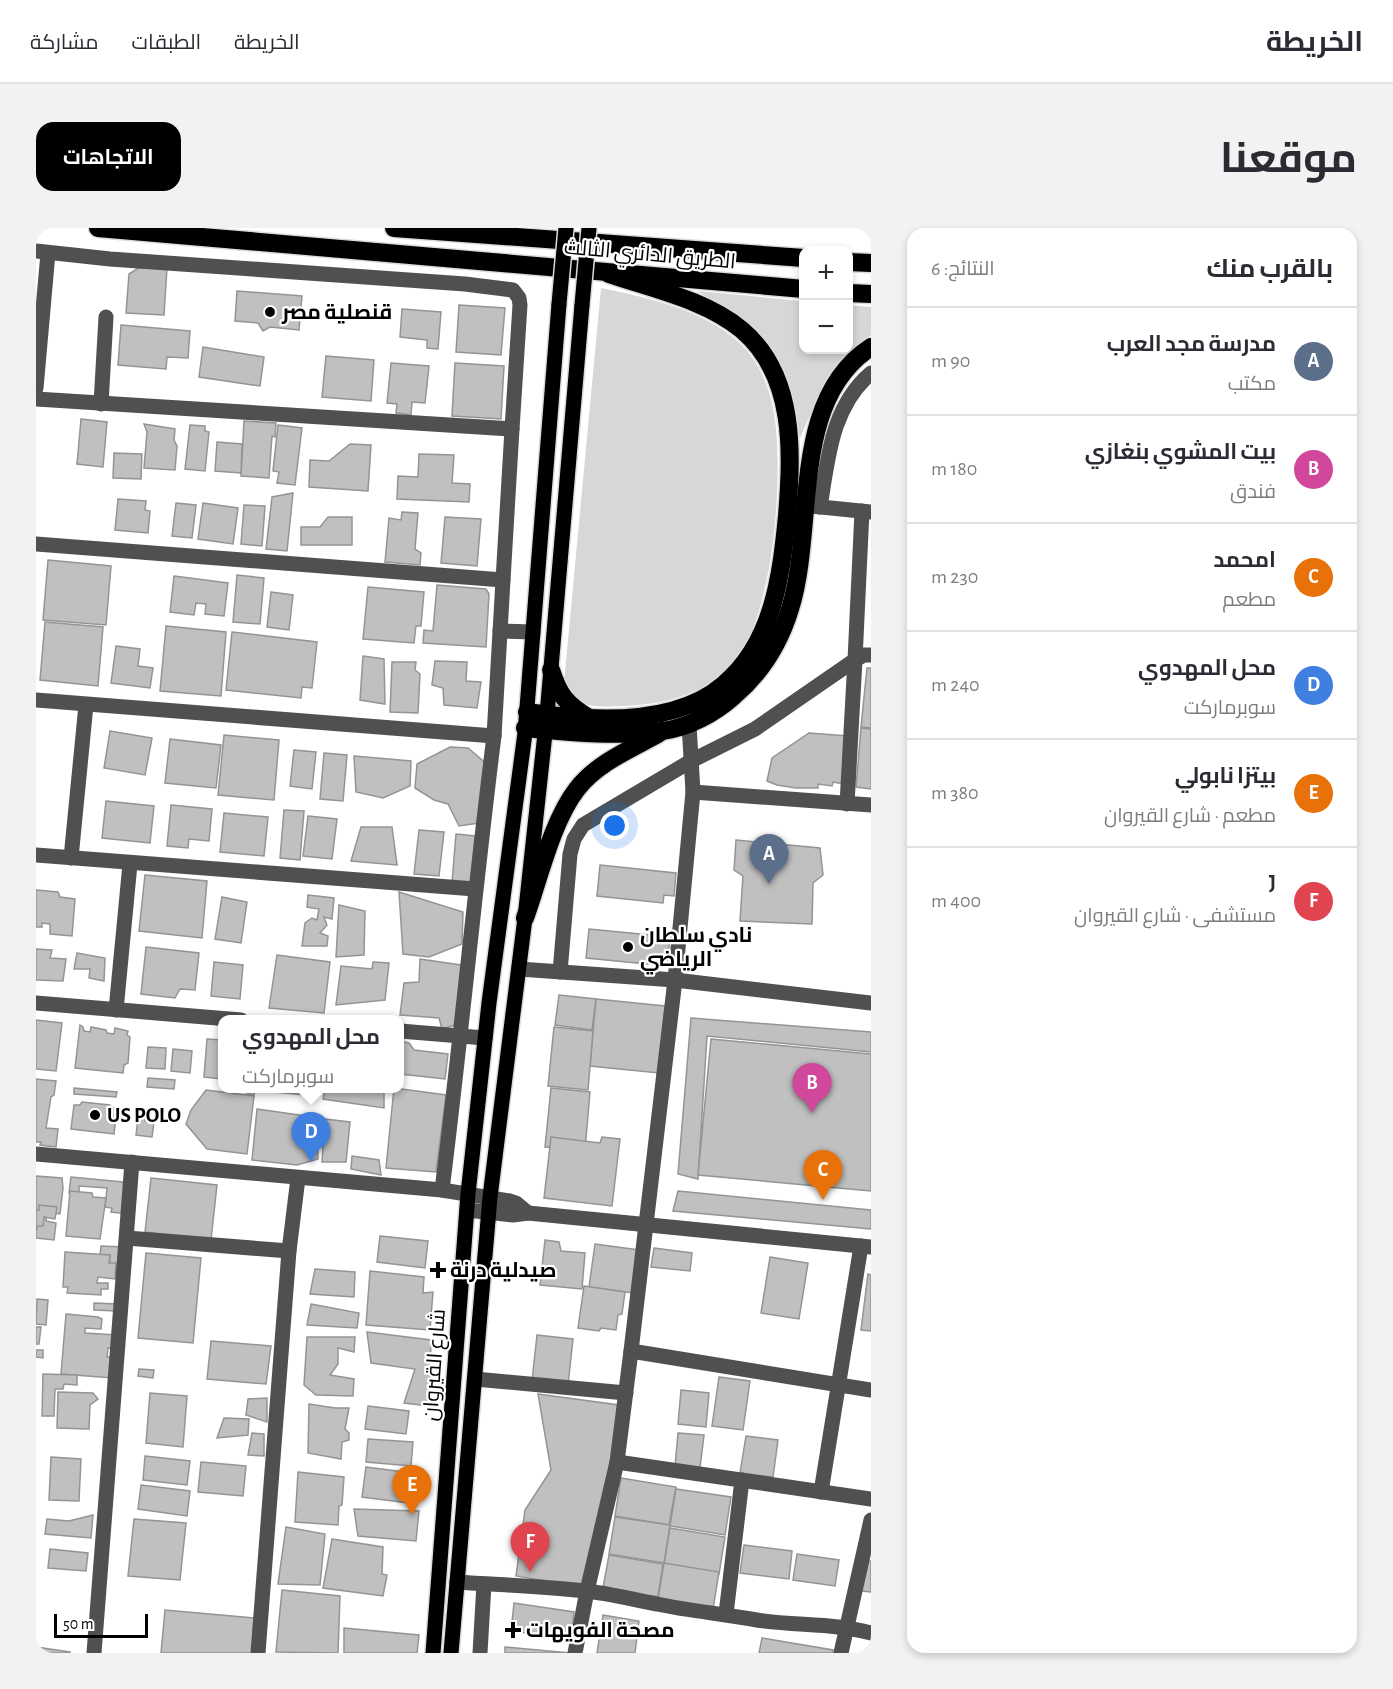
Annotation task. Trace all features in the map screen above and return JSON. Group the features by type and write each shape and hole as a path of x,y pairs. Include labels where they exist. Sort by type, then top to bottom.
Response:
{"highway":[{"name":"الطريق الدائري الثالث","path":"98,228 609,274 799,289"},
{"name":"الطريق الدائري الثالث","path":"394,228 799,258"},
{"path":"500,228 518,237"},
{"path":"853,262 871,263"},
{"path":"546,722 638,716 677,709 698,702 723,686 742,666 760,640 771,612 784,547 790,482 790,447 786,412 777,378 763,354 742,331 713,312 609,274"},
{"path":"853,293 871,294"},
{"path":"525,918 561,813 578,788 603,765 663,731 688,724 723,706 756,676 777,641 790,609 813,506 813,449 822,411 838,379 864,351 871,347"},
{"path":"551,670 562,696 574,709 591,719"},
{"path":"526,720 613,732 663,731"}],"main road":[{"name":"شارع القيروان","path":"433,1653 466,1210 485,1038 526,720 566,228"},
{"path":"451,1653 490,1197 519,969 546,722 589,228"}],"street":[{"path":"36,388 42,252 465,284 513,290 519,298 494,736 442,1190"},
{"path":"101,404 106,316"},
{"path":"847,804 866,511 813,506 834,430 847,401 860,382 871,373"},
{"path":"36,399 512,429"},
{"path":"36,544 503,580"},
{"path":"500,631 533,632"},
{"path":"560,972 570,854 574,839 583,825 691,761 755,729 855,660 864,655 871,655"},
{"path":"36,700 494,736"},
{"path":"71,858 86,705"},
{"path":"575,1653 617,1462 626,1393 675,981 693,792 688,724"},
{"path":"693,792 871,805"},
{"path":"36,855 475,889"},
{"path":"116,1010 130,864"},
{"path":"519,969 675,981 871,1003"},
{"path":"36,1003 218,1018"},
{"path":"404,1031 485,1038"},
{"path":"36,1154 442,1190 516,1203 528,1214"},
{"path":"94,1653 132,1162"},
{"path":"258,1653 289,1251 298,1178"},
{"path":"466,1210 866,1246 837,1384 821,1492"},
{"path":"127,1238 289,1251"},
{"path":"631,1351 871,1390"},
{"path":"475,1379 626,1393"},
{"path":"617,1462 871,1499"},
{"path":"726,1614 742,1480"},
{"path":"841,1653 871,1520"},
{"path":"457,1582 587,1591 658,1605 785,1624 846,1628 871,1633"},
{"path":"480,1653 484,1584"}],"shaded area":[{"path":"601,288 685,310 724,330 740,344 758,367 765,381 775,420 778,478 772,549 766,585 757,617 745,645 730,666 706,685 681,696 638,705 589,705 576,698 564,683"},
{"path":"697,291 799,301 799,354 847,354 823,385 800,438 788,392 746,322"},
{"path":"853,305 871,307 871,335 853,349"}],"building":[{"path":"140,267 167,268 164,315 126,313 129,274"},
{"path":"237,291 302,296 299,330 270,327 263,331 258,323 235,321"},
{"path":"459,305 505,308 501,355 456,352"},
{"path":"402,309 441,312 438,349 427,348 427,340 400,337"},
{"path":"121,325 190,331 188,358 167,357 166,369 118,365"},
{"path":"203,347 264,357 260,386 199,377"},
{"path":"326,356 374,360 371,401 322,397"},
{"path":"391,363 429,366 425,403 412,402 411,415 396,413 397,404 387,403"},
{"path":"455,363 504,366 501,419 452,416"},
{"path":"81,419 107,422 103,467 77,464"},
{"path":"244,421 276,423 275,437 272,436 269,478 241,476"},
{"path":"144,424 175,429 174,440 177,446 175,470 144,468 147,432"},
{"path":"190,425 205,426 205,431 209,432 205,471 185,469"},
{"path":"278,425 302,428 295,485 277,483 279,472 273,471"},
{"path":"217,442 242,444 241,473 215,471"},
{"path":"350,444 371,445 368,491 309,487 310,460 329,461"},
{"path":"114,453 142,454 141,479 113,478"},
{"path":"419,454 454,455 452,483 470,484 469,502 397,499 398,476 418,477"},
{"path":"293,493 287,551 266,549 272,497"},
{"path":"118,499 146,501 145,510 150,511 148,533 115,530"},
{"path":"176,503 196,505 192,538 172,536"},
{"path":"203,503 238,508 233,544 198,539"},
{"path":"244,505 265,506 262,546 241,544"},
{"path":"402,512 418,513 415,549 421,553 420,565 385,562 389,518 401,520"},
{"path":"328,517 352,517 352,545 301,545 301,527 320,527"},
{"path":"445,517 481,519 477,566 441,563"},
{"path":"48,560 111,566 106,625 43,620"},
{"path":"237,575 264,578 260,624 233,622"},
{"path":"174,576 228,583 224,616 205,614 206,604 196,603 194,615 170,612"},
{"path":"437,585 486,589 489,594 486,647 423,643 424,630 433,631"},
{"path":"368,587 424,592 421,626 416,626 414,643 363,639"},
{"path":"271,592 293,595 289,630 267,627"},
{"path":"45,622 103,627 98,686 40,680"},
{"path":"166,626 226,632 221,696 160,691"},
{"path":"232,632 317,642 312,688 302,687 301,698 226,690"},
{"path":"116,646 140,649 138,666 153,668 150,688 111,683"},
{"path":"363,656 384,659 385,704 360,700"},
{"path":"435,661 467,662 466,681 481,682 477,708 444,705 443,688 432,685"},
{"path":"392,662 416,662 415,670 420,674 418,713 390,712"},
{"path":"867,668 871,668 871,728 861,727"},
{"path":"861,728 871,729 871,789 856,787"},
{"path":"110,731 152,738 145,775 104,768"},
{"path":"809,733 848,736 845,784 833,782 832,786 818,784 818,788 796,788 767,781 772,758"},
{"path":"224,735 279,740 274,800 218,795"},
{"path":"170,739 221,745 216,788 165,783"},
{"path":"450,747 468,748 488,765 479,823 459,826 448,804 434,800 415,788 417,764"},
{"path":"294,750 316,752 312,789 290,786"},
{"path":"324,753 347,755 343,801 320,799"},
{"path":"354,756 411,761 410,786 383,798 356,792"},
{"path":"106,801 154,806 150,843 102,838"},
{"path":"171,805 212,809 209,841 189,839 188,848 167,846"},
{"path":"284,810 304,811 300,860 280,858"},
{"path":"224,813 268,817 264,856 220,852"},
{"path":"308,816 337,819 332,859 303,856"},
{"path":"361,827 392,827 397,865 351,861"},
{"path":"419,830 444,832 439,876 414,874"},
{"path":"456,834 475,836 471,884 452,882"},
{"path":"736,840 820,848 823,875 813,883 812,924 740,921 743,876 734,870"},
{"path":"600,865 676,873 674,896 664,895 663,903 597,896"},
{"path":"145,875 207,881 202,938 139,931"},
{"path":"36,890 58,892 60,897 75,899 72,936 50,934 50,924 42,923 42,927 36,927"},
{"path":"399,892 463,912 462,944 429,957 403,954"},
{"path":"308,895 334,898 332,919 324,917 327,925 320,933 328,936 327,946 302,946 305,923 312,918 317,920 319,909 307,907"},
{"path":"222,897 247,902 241,943 215,939"},
{"path":"339,905 365,911 364,955 336,957"},
{"name":"نادي سلطان الرياضي","path":"589,929 670,937 667,966 586,958"},
{"path":"146,947 199,953 195,990 180,989 175,998 141,994"},
{"path":"36,949 52,950 50,958 66,959 63,981 36,980"},
{"path":"77,953 105,958 104,981 89,978 90,969 74,969"},
{"path":"277,955 330,962 324,1013 269,1008"},
{"path":"420,959 461,965 458,1024 442,1029 439,1018 400,1015 404,983 419,982"},
{"path":"214,962 243,965 240,999 211,996"},
{"path":"373,962 389,963 385,1000 336,1005 341,966 372,969"},
{"path":"559,995 596,999 592,1030 555,1025"},
{"path":"596,999 665,1006 659,1073 590,1066"},
{"path":"691,1018 871,1032 871,1052 707,1036 698,1179 678,1174"},
{"path":"36,1020 62,1023 56,1071 36,1069"},
{"path":"80,1025 84,1031 90,1032 91,1027 114,1034 115,1028 128,1031 127,1035 130,1037 128,1063 124,1065 123,1073 75,1068"},
{"path":"554,1027 593,1031 588,1090 548,1086"},
{"path":"207,1039 218,1040 218,1079 204,1077"},
{"path":"711,1039 871,1054 871,1191 698,1175"},
{"path":"404,1042 409,1043 414,1050 448,1054 445,1079 404,1074"},
{"path":"148,1047 166,1048 165,1069 146,1068"},
{"path":"173,1049 192,1051 190,1073 171,1071"},
{"path":"148,1078 175,1080 174,1089 147,1087"},
{"path":"36,1079 56,1081 46,1128 58,1129 56,1147 40,1145 41,1142 36,1142"},
{"path":"74,1088 117,1092 116,1097 74,1094"},
{"path":"551,1088 590,1092 585,1150 545,1147"},
{"path":"404,1089 446,1095 436,1172 386,1168 394,1093 404,1093"},
{"path":"206,1090 254,1096 247,1154 207,1149 186,1124 191,1110"},
{"path":"285,1093 316,1093 316,1096"},
{"path":"324,1093 384,1093 384,1108 323,1099"},
{"path":"82,1102 117,1108 114,1134 71,1129 74,1105 80,1105"},
{"path":"257,1109 306,1116 310,1139 317,1139 318,1159 297,1165 252,1160"},
{"path":"139,1110 146,1111 145,1121 154,1122 152,1137 136,1135"},
{"path":"325,1119 350,1122 346,1162 322,1162"},
{"path":"551,1137 600,1143 602,1137 620,1139 612,1206 544,1198"},
{"path":"352,1156 379,1160 381,1175 351,1169"},
{"path":"36,1176 62,1178 60,1214 47,1212 46,1221 56,1223 54,1240 36,1238"},
{"path":"71,1177 123,1182 128,1214 111,1212 112,1208 105,1207 107,1188 79,1186 79,1194 69,1193"},
{"path":"151,1178 217,1185 211,1240 145,1232"},
{"path":"70,1191 92,1193 93,1197 106,1198 100,1239 66,1236"},
{"path":"678,1191 871,1210 871,1229 673,1211"},
{"path":"39,1205 57,1207 55,1219 44,1217 43,1226 38,1226 36,1231 36,1210 39,1210"},
{"path":"380,1236 428,1241 425,1268 377,1262"},
{"path":"545,1240 559,1242 561,1251 585,1253 582,1289 540,1285"},
{"path":"595,1244 639,1250 633,1293 589,1287"},
{"path":"101,1246 123,1247 121,1276 109,1275 110,1255 100,1255"},
{"path":"654,1248 692,1253 690,1271 651,1267"},
{"path":"65,1252 110,1255 109,1263 116,1263 115,1279 98,1277 97,1283 108,1283 108,1289 101,1289 101,1295 67,1293 68,1287 63,1287"},
{"path":"146,1253 201,1258 193,1343 138,1338"},
{"path":"770,1257 808,1263 799,1319 761,1313"},
{"path":"315,1269 355,1272 354,1297 310,1294"},
{"path":"370,1271 424,1277 423,1293 433,1292 430,1330 366,1325"},
{"path":"868,1274 871,1275 871,1331 861,1330"},
{"path":"584,1286 625,1292 622,1314 618,1315 616,1330 601,1328 599,1331 578,1328"},
{"path":"37,1299 48,1300 46,1325 36,1324"},
{"path":"94,1303 117,1304 116,1311 94,1310"},
{"path":"311,1304 359,1313 357,1328 307,1325"},
{"path":"66,1314 102,1319 101,1329 85,1328 85,1333 116,1335 115,1349 108,1348 107,1357 114,1357 113,1378 61,1374"},
{"path":"36,1327 41,1327 39,1344 36,1344"},
{"path":"367,1332 431,1340 429,1406 404,1403 415,1369 371,1363"},
{"path":"537,1335 573,1339 568,1385 532,1381"},
{"path":"307,1337 355,1337 354,1352 338,1348 338,1364 330,1375 354,1379 353,1396 316,1395 304,1385"},
{"path":"211,1341 271,1346 266,1384 207,1379"},
{"path":"36,1350 43,1350 43,1358 36,1357"},
{"path":"139,1369 154,1370 153,1378 138,1376"},
{"path":"43,1374 77,1375 77,1385 64,1384 63,1389 55,1389 54,1416 42,1416"},
{"path":"719,1377 750,1381 743,1430 712,1426"},
{"path":"681,1390 709,1393 706,1427 678,1424"},
{"path":"58,1392 93,1393 98,1399 90,1405 89,1429 57,1428"},
{"path":"150,1393 187,1396 183,1447 146,1443"},
{"path":"538,1394 619,1405 611,1464 583,1587 516,1576 525,1510 551,1470"},
{"path":"267,1398 267,1422 246,1415 248,1399"},
{"path":"309,1404 349,1408 345,1429 349,1433 349,1440 342,1442 341,1459 308,1453"},
{"path":"368,1406 409,1411 406,1434 365,1429"},
{"path":"224,1418 249,1419 248,1435 217,1438"},
{"path":"252,1433 264,1434 264,1456 248,1455"},
{"path":"678,1433 704,1435 700,1468 675,1466"},
{"path":"746,1436 778,1440 773,1477 740,1473"},
{"path":"368,1439 413,1442 411,1466 366,1462"},
{"path":"145,1456 190,1461 187,1485 143,1480"},
{"path":"51,1457 81,1459 79,1501 49,1500"},
{"path":"201,1462 246,1466 243,1496 198,1492"},
{"path":"366,1467 412,1473 408,1503 362,1497"},
{"path":"298,1472 344,1477 338,1525 295,1522"},
{"path":"621,1478 676,1487 669,1525 615,1516"},
{"path":"141,1485 190,1491 187,1516 138,1509"},
{"path":"676,1489 731,1497 725,1535 670,1526"},
{"path":"354,1509 419,1511 416,1541 358,1536"},
{"path":"93,1515 91,1538 45,1534 47,1519 69,1521"},
{"path":"615,1517 670,1525 664,1563 609,1554"},
{"path":"134,1519 186,1523 180,1580 128,1576"},
{"path":"286,1527 325,1534 320,1585 278,1584"},
{"path":"670,1528 725,1537 719,1574 664,1565"},
{"path":"332,1539 383,1547 382,1574 387,1575 383,1596 323,1588"},
{"path":"744,1545 792,1551 789,1579 740,1573"},
{"path":"50,1549 88,1553 86,1571 48,1568"},
{"path":"797,1554 839,1560 835,1586 793,1580"},
{"path":"609,1555 663,1564 657,1601 602,1593"},
{"path":"866,1561 871,1561 871,1592 862,1591"},
{"path":"664,1563 719,1572 713,1609 658,1600"},
{"path":"282,1590 340,1596 338,1653 276,1652"},
{"path":"514,1603 574,1612 571,1639 511,1631"},
{"path":"165,1610 254,1618 252,1653 161,1653"},
{"path":"603,1615 639,1621 635,1653 597,1653"},
{"path":"344,1628 419,1635 417,1653 344,1653"},
{"path":"762,1638 833,1650 833,1653 759,1653"},
{"path":"36,1647 70,1652 70,1653 36,1653"},
{"path":"505,1647 571,1653 505,1653"}],"place":[{"name":"قنصلية مصر","path":"270,312"},
{"name":"مدرسة مجد العرب","path":"769,884"},
{"name":"نادي سلطان الرياضي","path":"628,947"},
{"name":"بيت المشوي بنغازي","path":"812,1113"},
{"name":"US POLO","path":"95,1115"},
{"name":"محل المهدوي","path":"311,1162"},
{"name":"امحمد","path":"823,1200"},
{"name":"صيدلية درنة","path":"438,1270"},
{"name":"بيتزا نابولي","path":"412,1515"},
{"name":"J","path":"530,1572"},
{"name":"مصحة الفويهات","path":"513,1630"}]}
